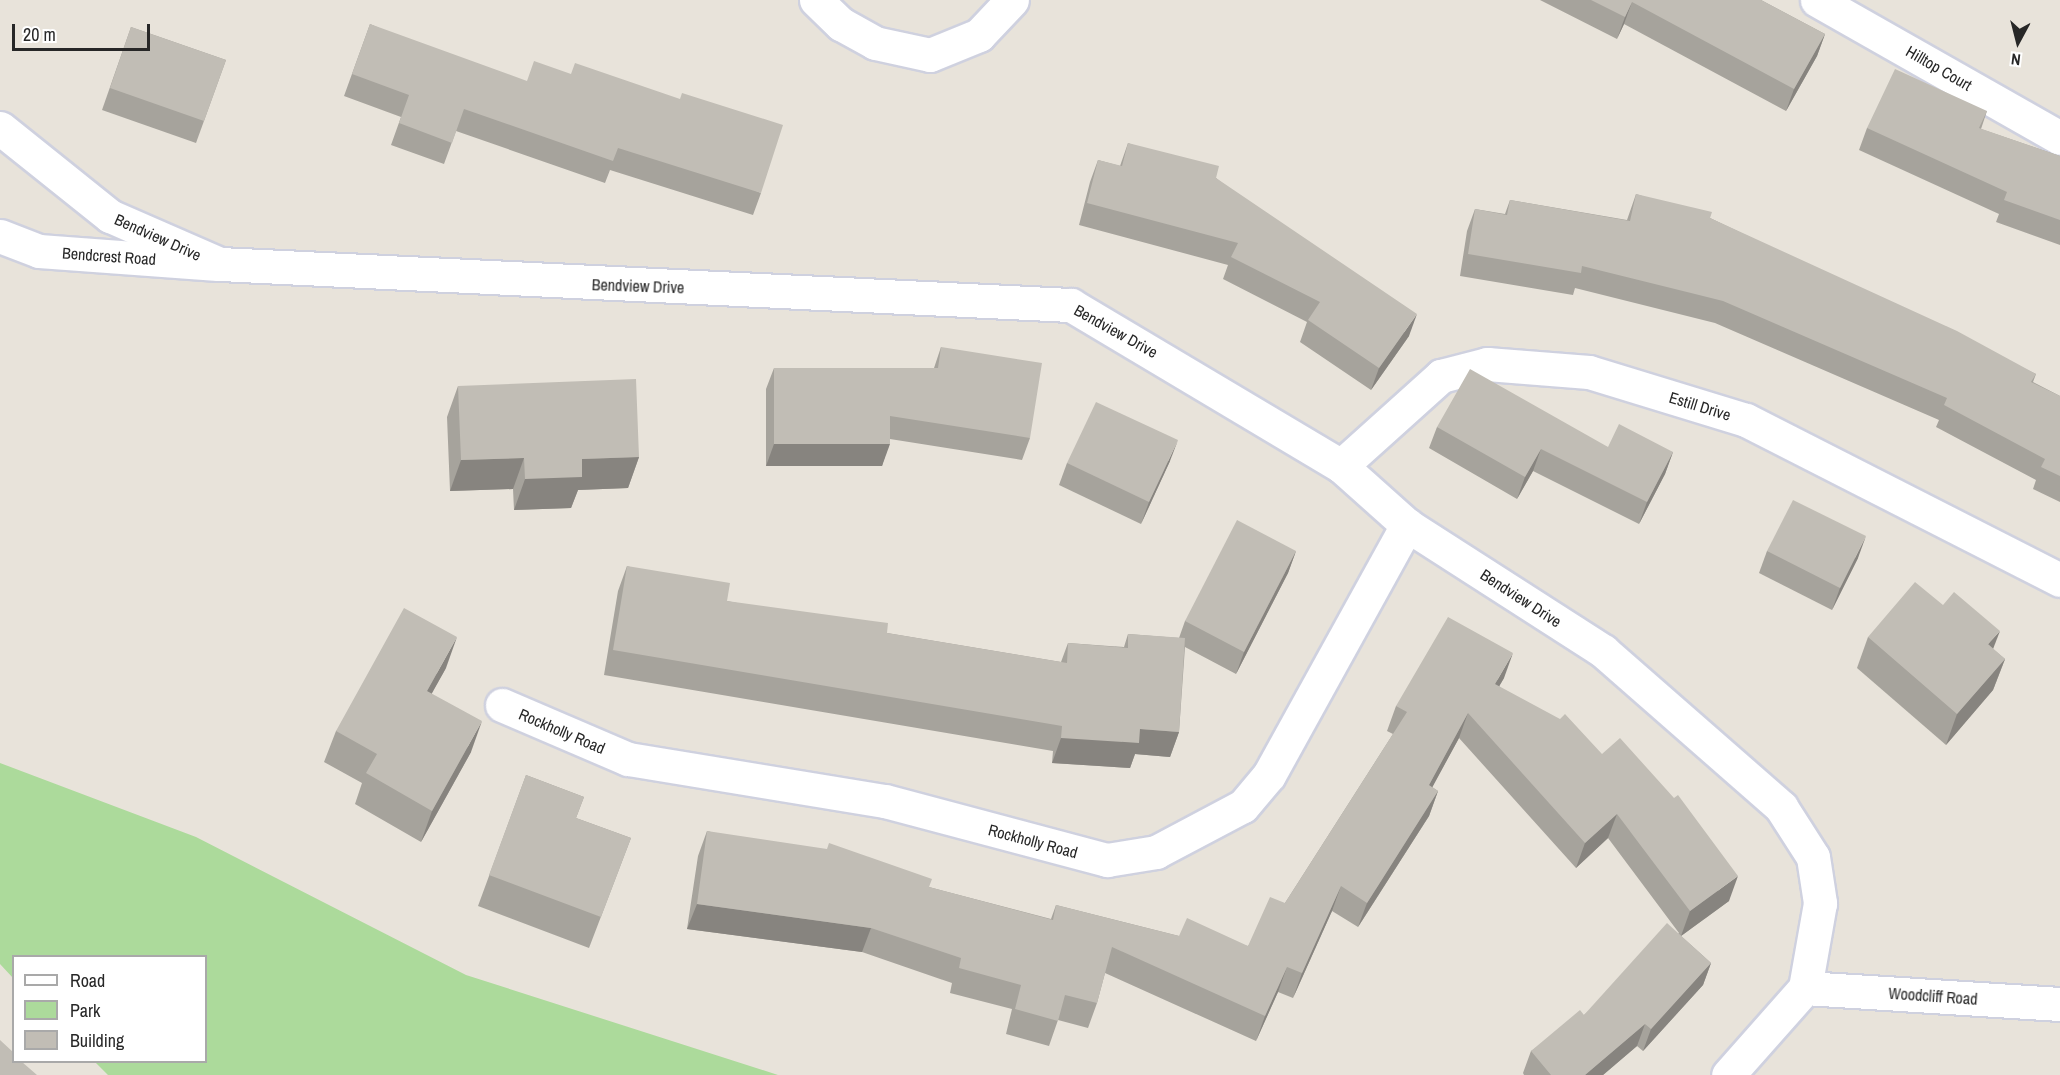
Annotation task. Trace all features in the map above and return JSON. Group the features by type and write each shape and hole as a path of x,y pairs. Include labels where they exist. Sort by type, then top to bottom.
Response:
{"street":[{"path":"816,0 841,24 875,43 930,55 979,35 1012,0"},
{"name":"Hilltop Court","path":"1817,0 2060,138"},
{"name":"Bendview Drive","path":"0,129 110,216 220,264 1071,305 1203,378 1341,465 1407,525 1603,651 1780,807 1813,856 1820,903 1805,988"},
{"name":"Bendcrest Road","path":"0,237 39,251 220,264"},
{"name":"Estill Drive","path":"1341,465 1441,376 1487,364 1589,372 1746,420 2060,580"},
{"name":"Rockholly Road","path":"502,705 628,759 885,801 1107,860 1156,852 1243,806 1269,775 1407,525"},
{"path":"1728,1075 1805,988"},
{"name":"Woodcliff Road","path":"1805,988 2060,1004"}],"green space":[{"path":"0,763 196,837 466,975 778,1075 108,1075 96,1063 207,1063 207,955 12,955 12,977 0,964"}],"building":[{"path":"1591,0 1761,0 1825,34 1794,89 1632,2 1625,17"},
{"path":"370,24 527,81 534,61 571,74 575,63 680,99 682,93 783,125 761,193 618,148 613,161 464,109 452,143 399,123 409,95 352,74"},
{"path":"131,27 226,60 204,121 110,88"},
{"path":"1895,69 1987,111 1979,128 2060,156 2060,220 2004,200 2007,192 1867,128"},
{"path":"1128,143 1219,166 1216,178 1417,314 1379,368 1308,320 1320,302 1231,257 1238,243 1087,203 1098,160 1122,166"},
{"path":"1636,194 1712,212 1710,218 1957,331 2036,374 2031,382 2060,396 2060,476 2041,467 2045,459 1944,405 1947,398 1723,301 1582,266 1581,273 1468,254 1475,209 1507,215 1510,200 1630,221"},
{"path":"941,347 1042,363 1030,438 890,416 890,444 774,444 774,368 938,368"},
{"path":"1470,369 1608,447 1619,424 1673,452 1647,502 1541,449 1525,477 1437,427"},
{"path":"636,379 639,457 582,459 582,477 525,479 524,458 461,460 458,386"},
{"path":"1096,402 1178,440 1149,502 1067,463"},
{"path":"1793,500 1866,536 1840,588 1767,551"},
{"path":"1237,520 1296,551 1244,652 1185,621"},
{"path":"627,566 730,583 727,601 888,623 887,633 1067,663 1068,643 1128,648 1128,634 1185,638 1179,732 1140,729 1139,743 1061,738 1062,726 613,650"},
{"path":"1915,582 1943,605 1954,592 2000,631 1988,644 2005,659 1957,714 1868,637"},
{"path":"404,608 457,637 427,691 482,721 432,811 366,773 377,754 336,731"},
{"path":"1448,617 1513,653 1495,684 1560,719 1565,714 1602,754 1620,738 1674,798 1678,795 1738,876 1690,911 1617,814 1585,843 1468,713 1429,785 1438,791 1367,903 1341,886 1302,973 1287,967 1265,1016 1112,947 1097,1003 1065,995 1058,1021 1015,1009 1021,985 959,968 961,958 871,928 697,904 707,831 827,849 829,843 932,879 929,887 1053,920 1056,905 1179,936 1187,918 1248,946 1270,897 1285,903 1407,712 1396,706"},
{"path":"526,775 584,797 576,818 631,838 601,917 489,875"},
{"path":"1667,923 1711,963 1651,1029 1645,1024 1585,1075 1551,1075 1531,1051 1580,1010 1584,1015"},
{"path":"0,1040 12,1051 12,1063 23,1063 37,1075 0,1075"}]}
